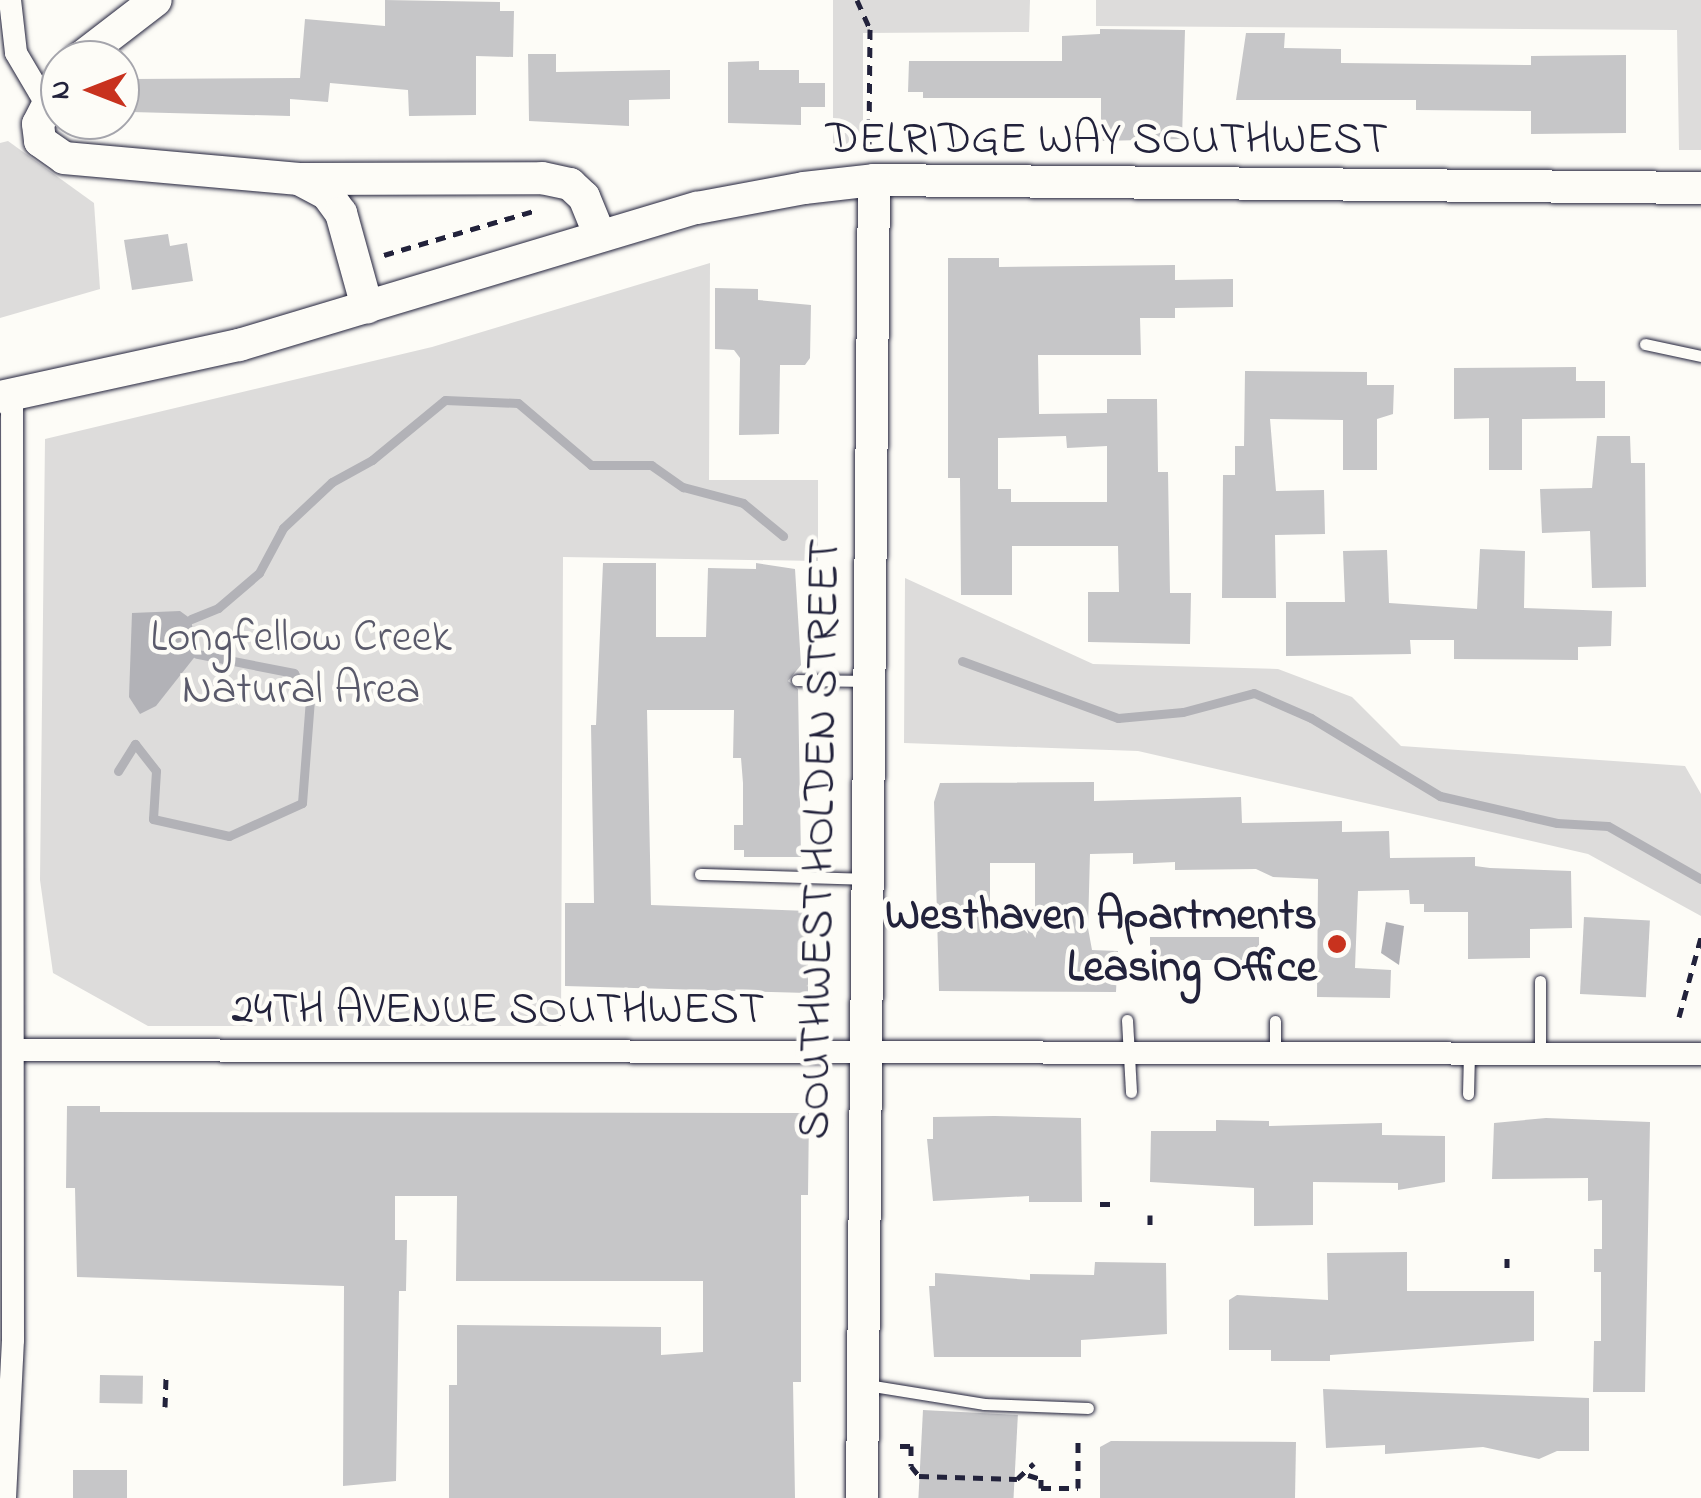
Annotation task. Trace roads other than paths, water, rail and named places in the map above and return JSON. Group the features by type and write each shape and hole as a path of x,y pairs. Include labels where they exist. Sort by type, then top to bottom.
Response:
{"street":[{"path":"10,0 16,53 40,79"},
{"path":"104,40 156,0"},
{"path":"40,140 64,158 299,179 542,178 570,184 584,196 600,236"},
{"name":"DELRIDGE WAY SOUTHWEST","path":"6,396 239,345 600,236 872,166 1701,188"},
{"name":"SOUTHWEST HOLDEN STREET","path":"862,1498 872,166"},
{"path":"299,179 327,194 341,213 368,308"},
{"path":"5,1498 9,1062 6,396"},
{"name":"24TH AVENUE SOUTHWEST","path":"9,1062 1127,1052 1701,1054"}],"lane":[{"path":"1645,344 1701,356"},
{"path":"797,680 868,681"},
{"path":"700,874 865,879"},
{"path":"1540,981 1540,1053"},
{"path":"1127,1020 1132,1092"},
{"path":"1275,1021 1275,1053"},
{"path":"1468,1094 1469,1053"},
{"path":"862,1384 984,1404 1088,1408"}],"waterway":[{"path":"191,619 218,608 259,573 283,528 332,482 372,460 445,400 518,403 591,465 651,465 683,487 743,503 783,536"},
{"path":"118,771 135,744 156,771 153,819 229,836 302,803 310,700 294,673 197,654"},
{"path":"962,661 1118,718 1183,712 1254,693 1311,718 1440,796 1557,823 1608,826 1701,879"}],"place":[{"name":"Westhaven Apartments Leasing Office","path":"1337,944"}],"park label":[{"name":"Longfellow Creek Natural Area","path":"301,666"}]}
